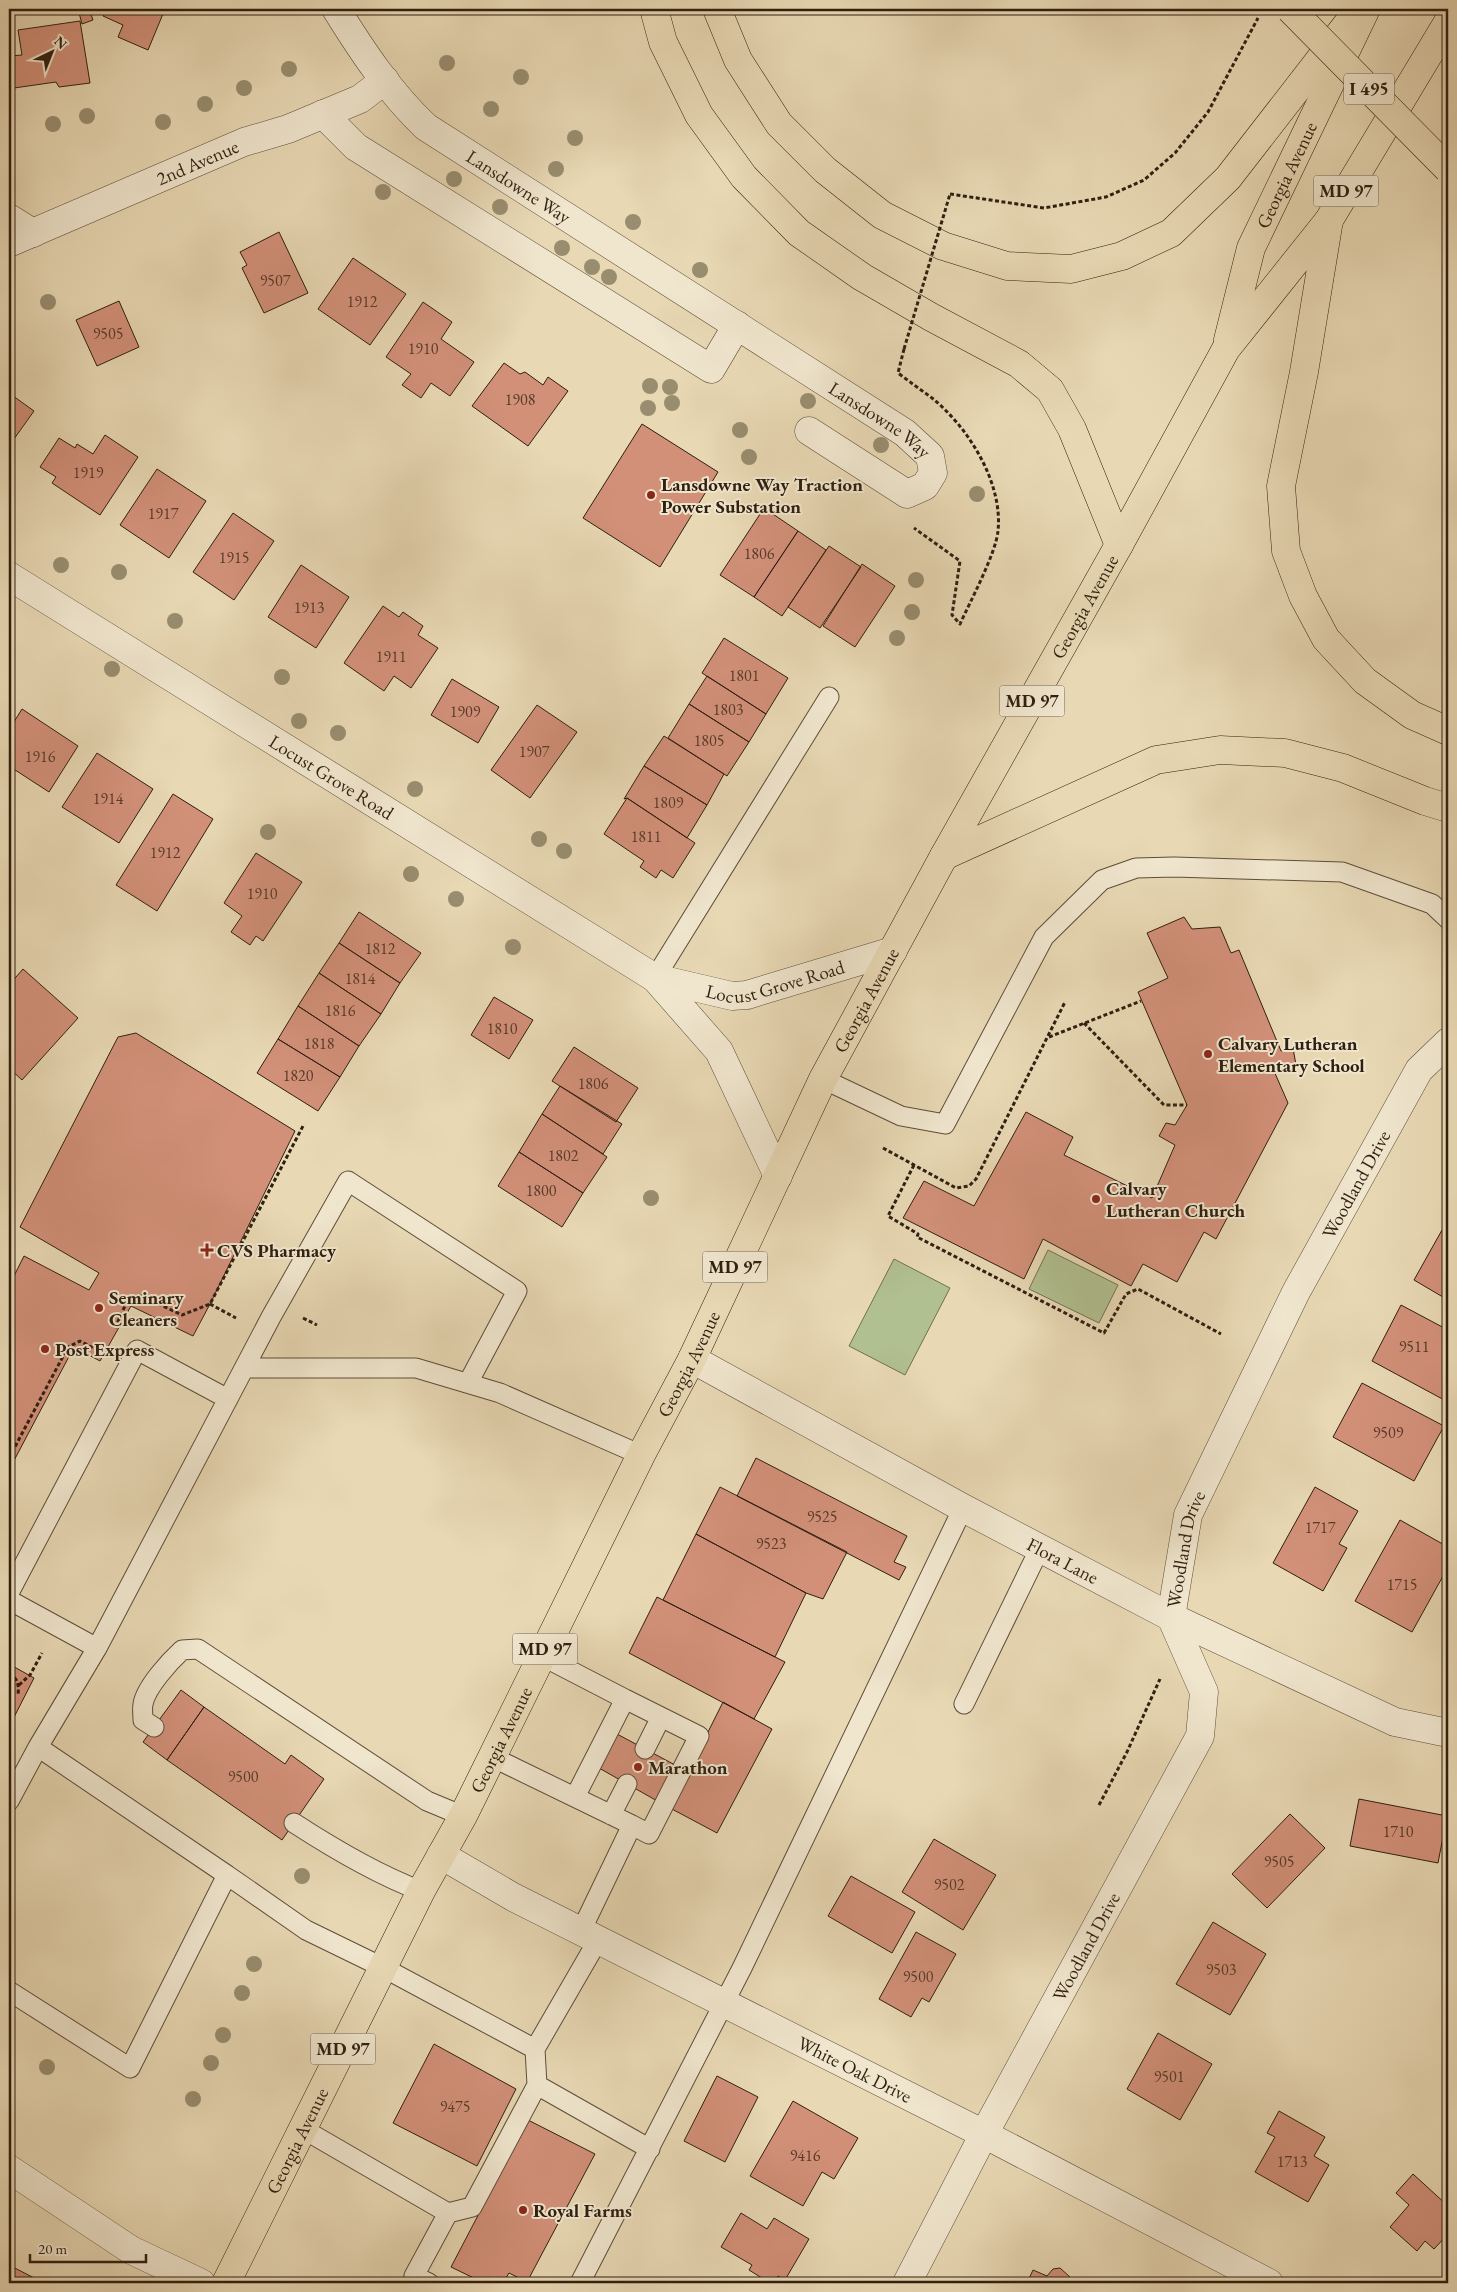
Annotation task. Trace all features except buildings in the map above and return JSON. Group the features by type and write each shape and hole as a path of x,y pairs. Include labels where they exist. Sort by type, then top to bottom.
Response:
{"main road":[{"path":"654,9 663,42 699,115 744,176 799,232 862,277 931,317 1019,364 1050,390 1072,429 1119,545"},
{"path":"717,9 738,60 779,124 825,170 882,215 943,246 1008,266 1071,269 1122,256 1171,233 1228,178 1359,9"},
{"name":"I 495","path":"1290,9 1448,169"},
{"name":"Georgia Avenue","path":"1226,349 1251,248 1366,9"},
{"name":"Georgia Avenue","path":"226,2283 421,1891 463,1816 641,1455 692,1359 823,1079 944,856 1119,545 1226,349 1329,220 1448,22"},
{"path":"1329,220 1304,372 1281,486 1286,551 1303,596 1326,639 1365,681 1412,715 1448,731"},
{"path":"944,856 1156,760 1220,750 1284,753 1343,768 1425,801 1448,808"}],"street":[{"name":"Lansdowne Way","path":"336,9 355,41 407,110 426,127 905,433 930,456 933,473 925,486 907,494"},
{"name":"2nd Avenue","path":"9,243 244,142 288,129 360,99 385,80"},
{"path":"324,114 356,146 711,368 736,325"},
{"path":"9,218 33,233"},
{"path":"809,431 907,494"},
{"name":"Locust Grove Road","path":"9,576 655,978 719,1051 778,1176"},
{"name":"Locust Grove Road","path":"655,978 732,996 747,996 893,950"},
{"name":"Woodland Drive","path":"907,2283 984,2134 1200,1736 1204,1692 1171,1617 1188,1515 1296,1292 1419,1070 1448,1042"},
{"name":"Flora Lane","path":"692,1359 963,1508 1171,1617 1395,1722 1448,1733"},
{"name":"White Oak Drive","path":"441,1855 512,1897 984,2134 1269,2283"},
{"path":"9,2169 131,2250 201,2283"}],"lane":[{"path":"655,978 829,697"},
{"path":"823,1079 901,1116 945,1124 1044,937 1102,880 1136,868 1174,867 1342,872 1432,904 1448,919"},
{"path":"9,1801 38,1747 97,1648 271,1317 348,1181 517,1291 468,1383"},
{"path":"9,1594 138,1350 228,1399"},
{"path":"245,1368 416,1368 500,1393 550,1413 641,1455"},
{"path":"580,2283 742,1968 963,1508"},
{"path":"964,1704 1040,1548"},
{"path":"9,1600 97,1648"},
{"path":"154,1727 144,1720 143,1704 152,1686 166,1664 182,1650 198,1649 420,1796 463,1816"},
{"path":"492,1757 649,1834 699,1736 542,1656"},
{"path":"575,1797 625,1699"},
{"path":"645,1749 661,1717"},
{"path":"38,1747 227,1875 294,1923 384,1968 535,2049"},
{"path":"612,1816 627,1784"},
{"path":"294,1823 379,1873 421,1891"},
{"path":"302,2129 448,2213 472,2207 537,2085 535,2049 589,1935 632,1825"},
{"path":"9,1991 130,2068 227,1875"},
{"path":"537,2085 650,2149"},
{"path":"429,2283 414,2276 448,2213"}],"path":[{"path":"904,349 950,194 1044,208 1106,198 1144,180 1175,154 1208,112 1258,17"},
{"path":"907,494 907,522 960,561 952,615 960,624"},
{"path":"1047,1037 1141,1001"},
{"path":"883,1148 956,1188 969,1186 976,1179 1065,1002"},
{"path":"1084,1023 1164,1105 1187,1105"},
{"path":"112,1337 129,1297 140,1295 182,1315 210,1304 303,1126"},
{"path":"914,1165 888,1216 918,1234 917,1237 1104,1333 1126,1294 1138,1290 1221,1334"},
{"path":"9,1458 68,1347 80,1341 97,1350 108,1345"},
{"path":"19,1685 30,1675 47,1645"},
{"path":"9,1674 14,1676 19,1685 18,1695"},
{"path":"1099,1805 1127,1752 1162,1674"}],"green space":[{"path":"1048,1250 1118,1285 1099,1323 1029,1289"},
{"path":"894,1259 950,1288 905,1375 849,1346"}],"place":[{"name":"Lansdowne Way Traction Power Substation","path":"651,495"},
{"name":"Calvary Lutheran Elementary School","path":"1208,1054"},
{"name":"Calvary Lutheran Church","path":"1096,1199"},
{"name":"CVS Pharmacy","path":"207,1250"},
{"name":"Seminary Cleaners","path":"99,1308"},
{"name":"Post Express","path":"45,1349"},
{"name":"Marathon","path":"638,1767"},
{"name":"Royal Farms","path":"523,2210"}]}
